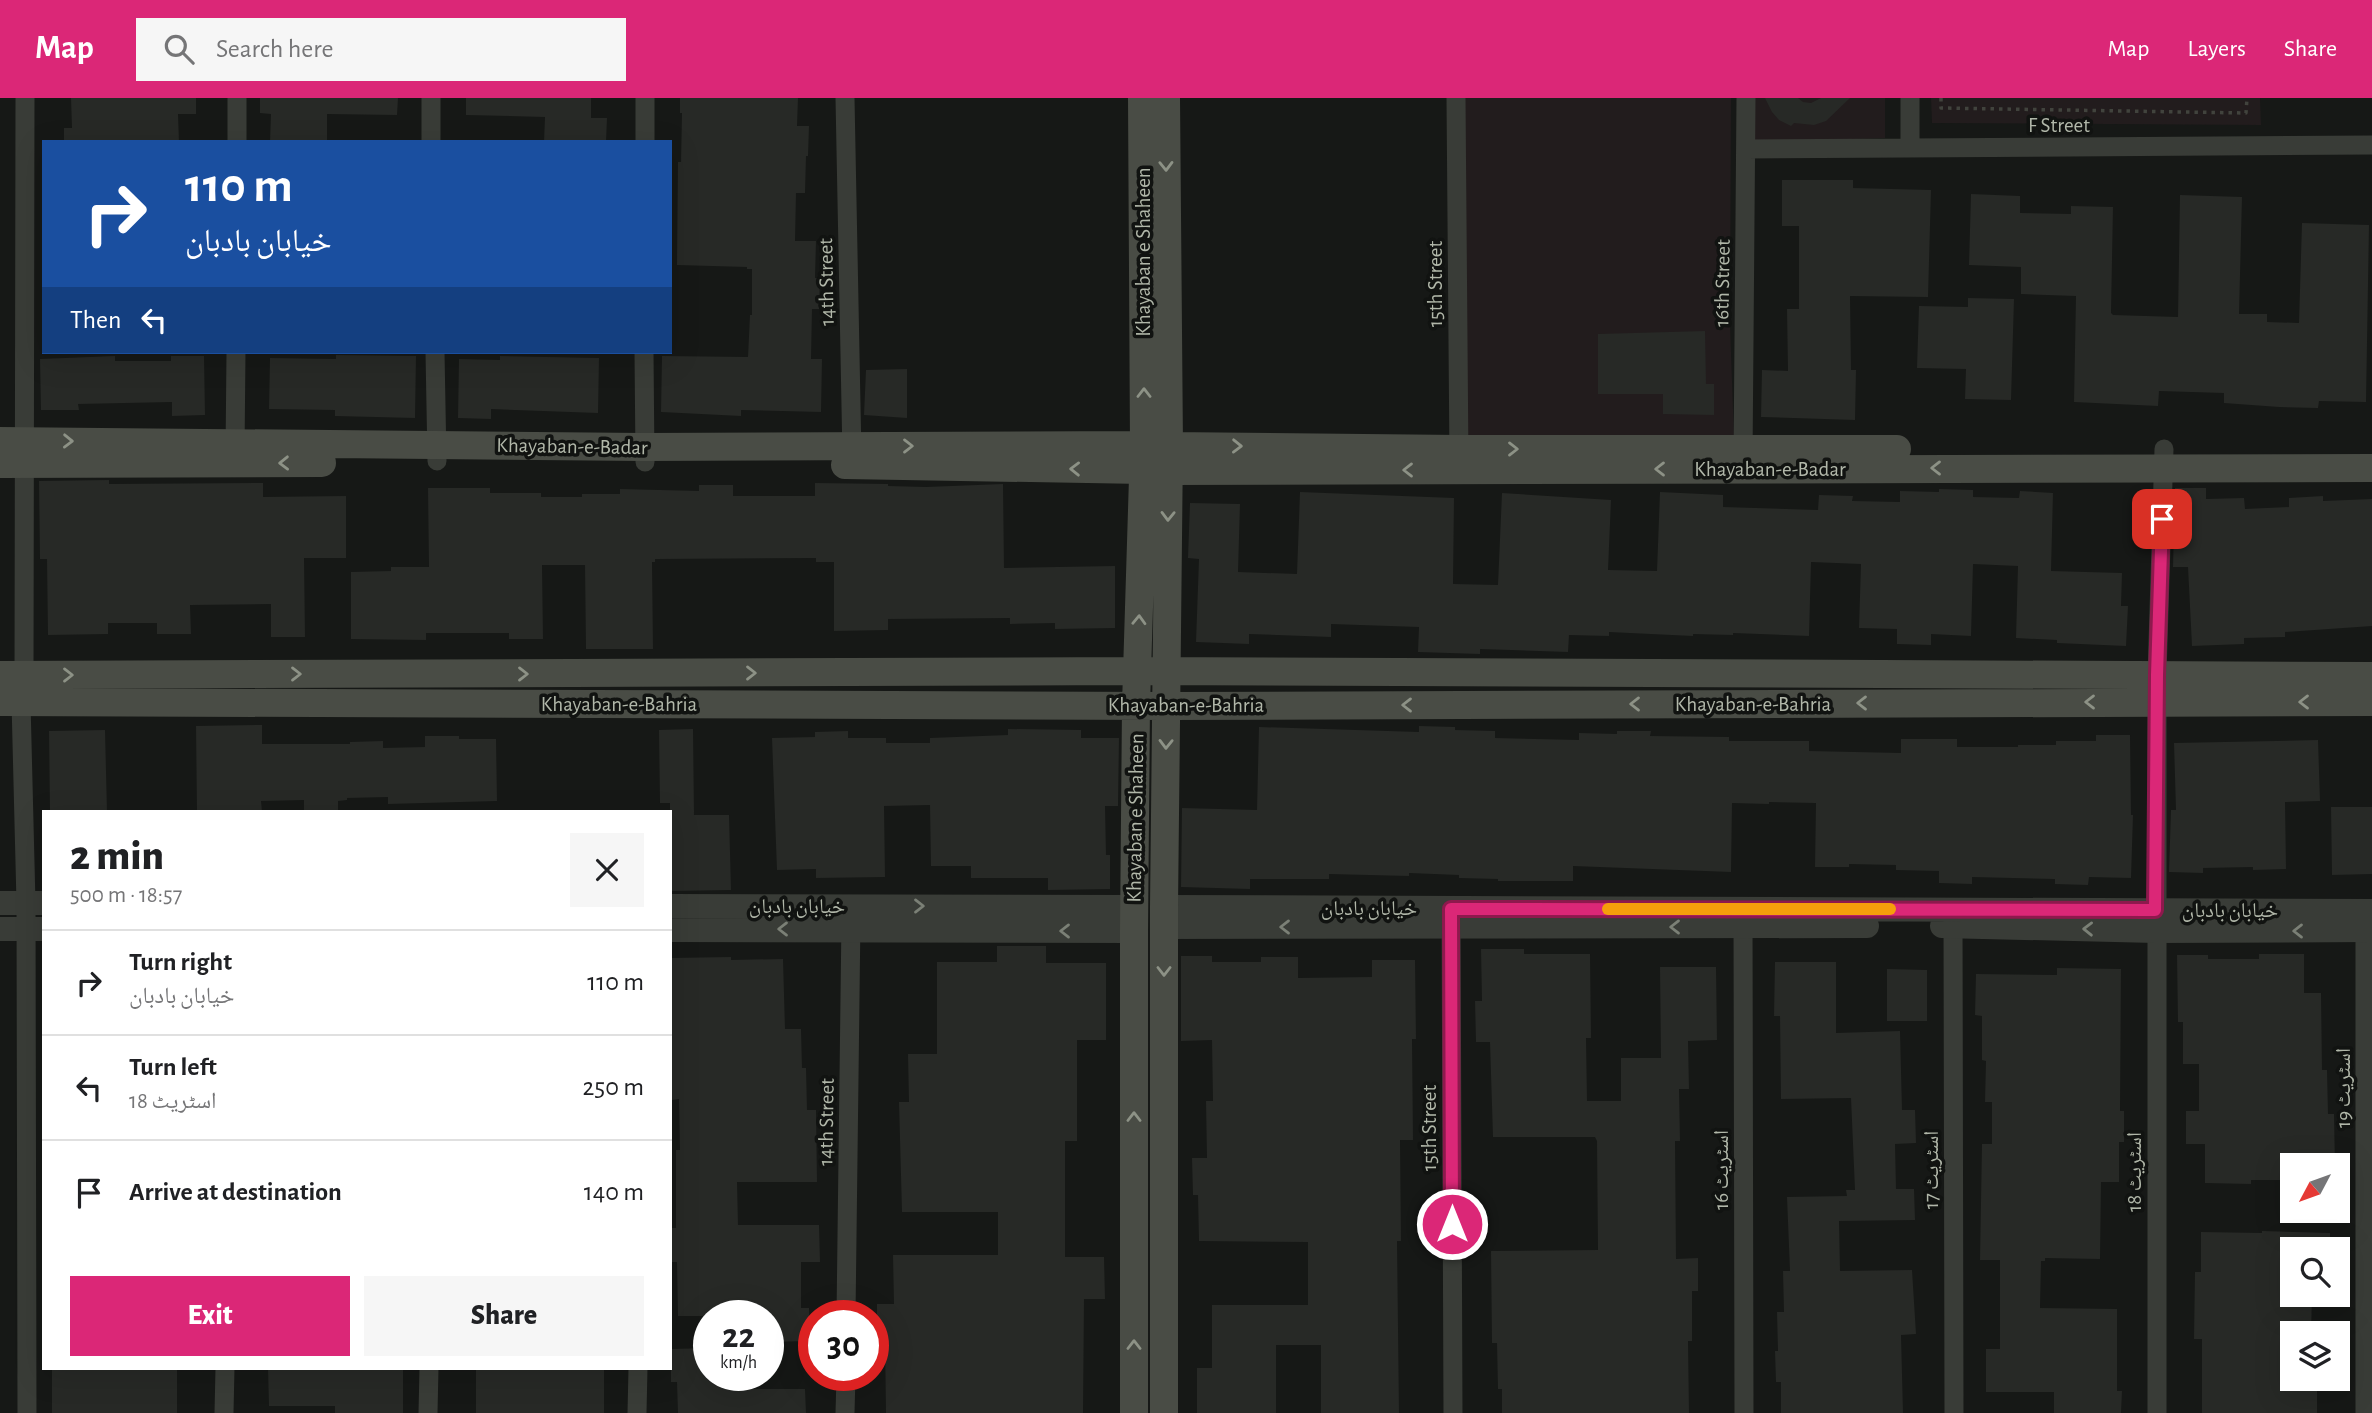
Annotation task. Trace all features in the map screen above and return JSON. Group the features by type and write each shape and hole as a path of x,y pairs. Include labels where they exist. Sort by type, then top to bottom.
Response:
{"main road":[{"name":"Khayaban e Shaheen","path":"1142,98 1155,282 1156,458 1167,672 1164,1413"},
{"name":"Khayaban e Shaheen","path":"1155,282 1166,98"},
{"name":"Khayaban-e-Badar","path":"12,453 437,452 1156,458 1743,459 2164,458 2372,449"},
{"name":"Khayaban e Shaheen","path":"1134,1413 1136,705 1156,458"},
{"name":"Khayaban-e-Badar","path":"2164,458 2372,468"},
{"name":"Khayaban-e-Bahria","path":"11,689 1138,671 2157,688 2372,702"},
{"name":"Khayaban-e-Bahria","path":"11,689 1167,706 2157,688 2372,676"}],"street":[{"path":"25,98 12,453 11,689 35,903 27,1413"},
{"path":"237,98 237,140"},
{"path":"430,98 431,140"},
{"path":"645,98 645,140"},
{"name":"14th Street","path":"845,98 852,456"},
{"name":"15th Street","path":"1456,98 1459,459"},
{"name":"16th Street","path":"1743,459 1746,98"},
{"path":"1910,98 1910,148"},
{"name":"F Street","path":"1746,149 2372,145"},
{"path":"235,454 236,354"},
{"path":"435,354 437,452"},
{"path":"644,354 645,454"},
{"name":"اسٹریٹ 18","path":"2157,1413 2157,688 2164,458"},
{"path":"0,903 35,903"},
{"name":"خیابان بادبان","path":"672,906 851,918 1134,919"},
{"name":"خیابان بادبان","path":"1164,917 2369,921"},
{"name":"14th Street","path":"846,1300 851,918"},
{"name":"خیابان بادبان","path":"672,929 851,918"},
{"name":"15th Street","path":"1451,918 1453,1413"},
{"name":"اسٹریٹ 16","path":"1743,918 1744,1413"},
{"name":"اسٹریٹ 17","path":"1953,918 1954,1413"},
{"name":"اسٹریٹ 19","path":"2365,1413 2369,921"},
{"path":"0,929 35,929"},
{"path":"224,1413 225,1370"},
{"path":"428,1413 429,1370"},
{"path":"637,1413 638,1370"},
{"path":"845,1413 846,1391"}],"path":[{"path":"1941,98 1941,108 2246,113 2247,98"}],"shaded area":[{"path":"1462,98 1731,98 1730,324 1734,438 1465,441"},
{"path":"1753,98 1885,98 1885,138 1753,142"},
{"path":"1931,98 2260,98 2261,125 1932,123"}],"building":[{"path":"71,98 196,98 196,114 178,114 179,140 64,140 64,128 72,128"},
{"path":"260,98 398,98 397,115 327,114 327,140 270,140 271,114 260,113"},
{"path":"466,98 591,98 591,118 607,118 606,140 544,140 545,117 466,115"},
{"path":"680,98 798,98 797,126 809,126 805,193 796,193 795,241 816,241 815,278 820,278 819,309 812,309 811,359 822,359 821,412 741,410 741,416 661,412 662,356 748,357 752,315 752,269 677,265 678,162 681,162 682,113"},
{"path":"1765,98 1798,98 1811,103 1821,98 1850,98 1826,121 1814,125 1794,123 1791,126 1779,120"},
{"path":"1782,180 1853,180 1853,188 1931,190 1928,297 1850,296 1851,370 1856,370 1855,420 1761,417 1762,370 1788,371 1787,309 1799,309 1799,226 1782,226"},
{"path":"1971,194 2020,196 2020,213 2071,214 2071,206 2113,207 2113,315 2178,317 2180,195 2242,197 2239,314 2267,314 2267,322 2299,323 2302,223 2369,225 2366,402 2319,401 2318,408 2279,407 2224,403 2224,393 2159,391 2158,406 2074,402 2076,296 2021,294 2021,267 1969,265"},
{"path":"1968,298 2014,299 2011,400 1965,399 1966,369 1917,368 1919,306 1968,307"},
{"path":"1705,331 1706,384 1714,384 1714,415 1663,414 1663,394 1598,394 1598,334"},
{"path":"336,355 416,356 415,418 335,416 335,410 269,409 270,358 336,359"},
{"path":"115,356 115,361 171,361 171,356 204,356 205,415 172,416 172,402 78,404 79,410 41,410 40,359"},
{"path":"500,356 599,358 598,413 491,409 491,419 458,418 459,359 500,360"},
{"path":"907,369 907,418 864,415 866,370"},
{"path":"109,480 109,484 263,483 263,497 346,496 346,558 304,558 305,637 271,637 271,604 190,605 191,634 157,634 157,623 108,623 108,634 48,635 47,559 40,559 39,481"},
{"path":"815,483 926,487 1003,484 1004,568 1115,566 1115,628 1055,629 1055,623 1010,624 1010,618 888,619 888,630 834,631 834,562 816,562 816,558 655,559 655,562 652,562 653,649 586,649 585,565 542,565 543,639 509,639 509,633 426,633 426,640 351,639 351,572 391,571 391,567 429,567 428,488 490,488 490,493 541,493 541,497 582,497 582,494 620,494 620,489 699,491 699,485 733,485 733,496 815,496"},
{"path":"2175,488 2206,488 2206,499 2244,498 2245,509 2289,507 2289,498 2323,496 2323,501 2372,499 2372,626 2285,632 2285,637 2244,638 2244,644 2192,646 2188,567 2173,567"},
{"path":"1939,489 1973,490 1973,497 2019,498 2020,491 2053,493 2051,571 2122,573 2121,606 2128,606 2126,646 2016,638 2018,566 1973,564 1971,636 1931,634 1931,645 1897,644 1897,629 1859,628 1861,564 1811,562 1809,636 1733,633 1693,636 1609,632 1609,636 1569,635 1568,652 1480,649 1480,654 1418,652 1419,627 1331,624 1331,637 1249,634 1249,644 1196,642 1199,559 1188,558 1190,503 1240,504 1238,572 1297,574 1300,492 1454,498 1453,584 1498,585 1502,493 1611,500 1608,570 1657,571 1660,492 1723,495 1723,507 1818,510 1819,495 1853,496 1852,501 1900,502 1900,491 1939,492"},
{"path":"262,725 262,744 350,744 383,741 383,748 425,747 425,736 496,739 497,801 388,804 388,797 347,798 338,801 338,810 304,810 304,800 261,801 262,810 197,810 196,726"},
{"path":"1419,726 1495,731 1495,738 1579,740 1579,733 1651,731 1650,736 1729,737 1729,741 1809,741 1809,751 1901,753 1901,739 1957,739 1957,747 2018,747 2056,745 2056,741 2096,741 2096,735 2130,735 2133,815 2131,878 2089,877 2088,885 2055,884 2055,879 1972,877 1972,884 1939,883 1939,871 1896,870 1896,865 1849,864 1849,867 1815,867 1816,803 1769,802 1732,803 1731,872 1573,866 1573,881 1498,881 1459,878 1459,875 1409,873 1409,876 1329,874 1329,879 1250,879 1250,889 1181,887 1182,808 1257,810 1259,727 1419,732"},
{"path":"693,729 694,815 729,815 731,890 672,891 672,810 670,803 660,803 659,730"},
{"path":"1008,729 1081,730 1081,738 1119,738 1118,806 1105,806 1110,889 1048,890 1048,878 971,878 971,866 931,866 930,805 884,806 885,877 816,878 816,869 777,870 772,738 815,737 815,732 848,731 848,738 886,738 886,743 930,743 930,738 1008,735"},
{"path":"105,730 107,810 50,810 49,731"},
{"path":"2318,740 2320,801 2285,802 2286,869 2203,868 2203,873 2169,872 2171,810 2176,810 2174,743"},
{"path":"2331,807 2372,807 2372,874 2332,875"},
{"path":"997,946 1046,946 1046,963 1106,963 1106,1040 1077,1040 1077,1141 1065,1141 1065,1257 1104,1257 1105,1299 1084,1299 1083,1413 886,1413 886,1391 889,1391 889,1304 894,1304 893,1255 998,1255 998,1212 902,1212 899,1102 909,1102 908,1054 937,1054 937,962 997,962"},
{"path":"1481,949 1524,949 1524,954 1590,954 1591,1038 1586,1038 1587,1101 1621,1101 1621,1058 1661,1058 1660,967 1716,967 1717,1040 1688,1041 1689,1089 1679,1089 1680,1141 1675,1141 1676,1259 1698,1258 1698,1291 1692,1291 1692,1341 1688,1341 1689,1413 1502,1413 1502,1389 1498,1389 1497,1343 1492,1343 1491,1251 1598,1250 1597,1141 1595,1137 1493,1137 1490,1042 1476,1042 1475,1001 1482,1001"},
{"path":"2259,954 2304,954 2304,993 2321,993 2322,1070 2327,1070 2328,1114 2334,1114 2335,1153 2280,1153 2280,1180 2251,1180 2251,1184 2205,1183 2205,1144 2186,1144 2186,1111 2199,1111 2199,1064 2183,1064 2183,1022 2178,1022 2177,955 2208,955 2208,959 2259,959"},
{"path":"1181,956 1212,956 1212,962 1261,962 1261,957 1298,957 1298,978 1372,977 1372,960 1415,960 1416,1039 1412,1039 1413,1140 1400,1140 1401,1241 1397,1241 1399,1413 1321,1413 1321,1345 1276,1345 1276,1413 1197,1413 1197,1368 1212,1368 1212,1305 1308,1305 1308,1242 1199,1241 1198,1195 1193,1195 1192,1158 1207,1158 1206,1101 1213,1101 1212,1040 1181,1041"},
{"path":"672,958 783,959 785,1029 801,1029 802,1068 806,1068 807,1110 816,1110 817,1182 737,1182 738,1225 819,1225 820,1262 801,1262 798,1341 784,1342 784,1300 693,1300 693,1316 678,1316 677,1262 672,1262 672,1228 676,1228 676,1150 680,1150 679,1099 672,1100"},
{"path":"1775,962 1836,962 1836,1033 1900,1031 1902,1110 1915,1110 1916,1143 1895,1144 1896,1189 1914,1189 1915,1220 1839,1221 1840,1271 1912,1270 1916,1334 1901,1335 1903,1413 1781,1413 1781,1382 1776,1382 1775,1351 1778,1351 1777,1312 1784,1312 1783,1271 1790,1271 1787,1197 1847,1196 1846,1190 1855,1190 1851,1098 1781,1099 1780,1016 1774,1016"},
{"path":"2057,968 2121,969 2120,1111 2124,1111 2124,1142 2119,1142 2119,1182 2101,1182 2100,1259 2045,1258 2045,1261 2041,1261 2040,1308 2117,1309 2117,1391 2122,1391 2121,1413 2054,1413 2054,1392 1986,1392 1986,1349 2000,1349 2000,1260 1980,1260 1982,1144 1992,1144 1992,1102 1985,1102 1986,1061 1982,1060 1982,1016 1975,1015 1976,974 2057,975"},
{"path":"1887,969 1927,970 1927,1021 1887,1021"},
{"path":"2201,1232 2330,1233 2330,1237 2280,1237 2280,1307 2312,1307 2311,1321 2280,1321 2280,1391 2317,1391 2317,1413 2202,1413 2202,1339 2194,1339 2195,1272 2201,1272"},
{"path":"693,1348 693,1391 798,1389 805,1391 806,1413 678,1413 677,1382 671,1382 672,1349"},
{"path":"52,1370 177,1370 177,1413 52,1413"},
{"path":"268,1370 403,1370 403,1413 335,1413 335,1406 269,1406"},
{"path":"476,1370 604,1370 604,1413 476,1413"}],"slow traffic":[{"path":"1608,909 1890,909"}],"route":[{"path":"1452,1224 1451,909 2155,910 2157,675 2162,519"}]}
